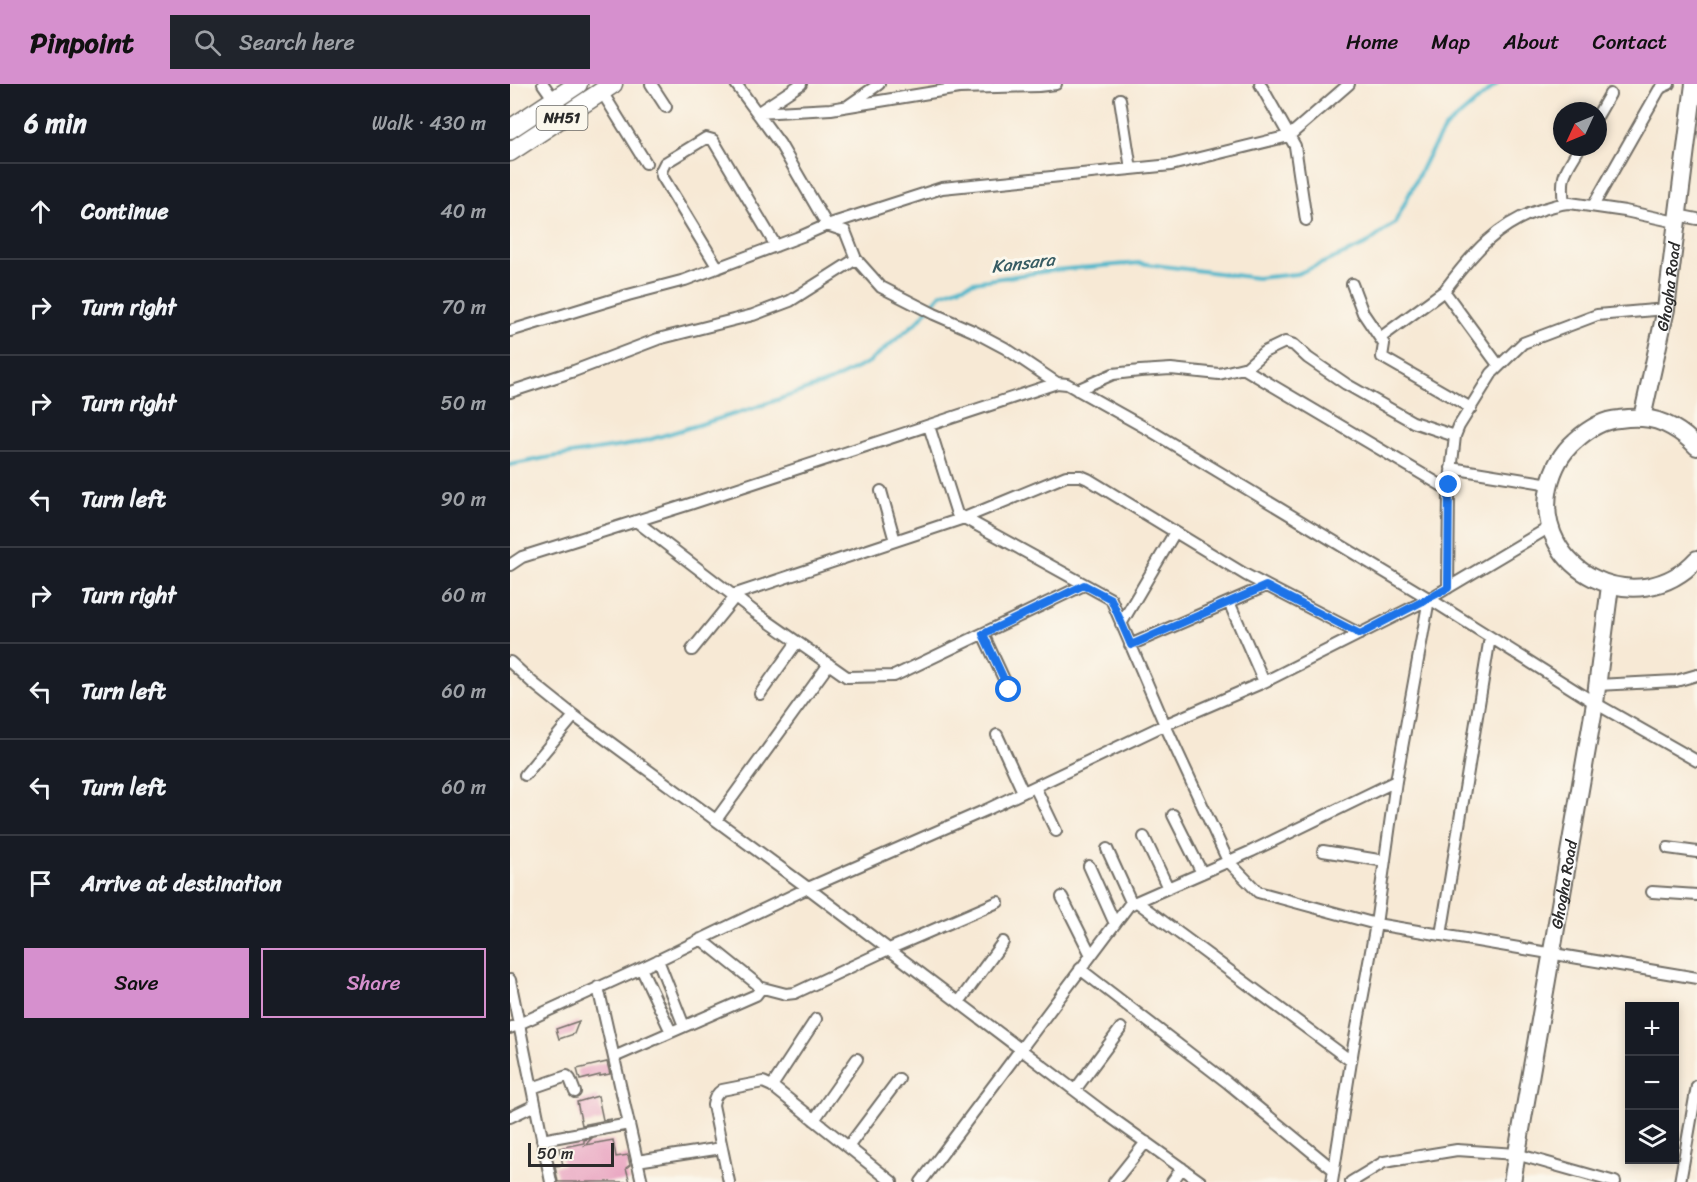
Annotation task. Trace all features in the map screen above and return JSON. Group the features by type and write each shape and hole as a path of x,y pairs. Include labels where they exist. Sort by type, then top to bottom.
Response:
{"highway":[{"name":"NH51","path":"510,129 578,84"},
{"name":"NH51","path":"510,152 608,88"}],"main road":[{"name":"Ghogha Road","path":"1642,418 1665,309 1694,84"},
{"path":"1697,447 1680,431 1662,422 1642,418 1614,419 1588,429 1567,448 1552,472 1547,499 1550,527 1563,553 1584,574 1610,586 1637,589 1663,584 1686,571 1697,559"},
{"name":"Ghogha Road","path":"1512,1182 1598,685 1610,586"}],"street":[{"path":"543,84 565,116"},
{"path":"651,84 666,107"},
{"path":"757,113 801,84"},
{"path":"846,107 879,84"},
{"path":"757,113 831,109 962,86 1056,84"},
{"path":"1260,84 1295,146 1306,220"},
{"path":"510,331 685,280 827,225 942,188 1171,165 1289,136 1349,84"},
{"path":"1593,206 1659,90 1668,84"},
{"path":"740,86 780,144 827,225 845,231 856,259 881,286 1005,348 1057,383"},
{"path":"608,88 646,163"},
{"path":"1605,102 1610,94"},
{"path":"1120,99 1131,169"},
{"path":"718,268 661,171 665,163 706,138 713,140 776,246"},
{"path":"1564,203 1563,176 1575,156"},
{"path":"1380,338 1444,291 1465,264 1498,230 1531,213 1564,203 1697,219"},
{"path":"510,392 574,371 658,339 753,315 790,301 856,259"},
{"path":"1352,284 1363,313 1384,344 1382,357 1471,408"},
{"path":"1444,291 1499,366"},
{"path":"1448,588 1449,490 1455,436 1492,373 1523,343 1597,315 1665,309"},
{"path":"1077,390 1122,373 1170,369 1219,374 1247,367 1264,352 1285,342 1294,345 1308,358 1346,384 1413,422 1455,436"},
{"path":"1243,368 1449,490"},
{"path":"510,565 522,557 1057,383 1067,384 1151,431 1429,599 1595,703 1697,761"},
{"path":"930,426 957,514 1111,599 1165,725 1228,861 1258,891 1376,924 1697,978"},
{"path":"1451,468 1550,483"},
{"path":"692,650 734,596 963,518 1066,476 1074,475 1088,479 1246,575 1360,634"},
{"path":"881,491 895,541"},
{"path":"636,521 734,596 847,677 894,676 1084,585"},
{"path":"514,1026 808,888 1264,682 1429,599 1550,527"},
{"path":"1121,624 1175,532"},
{"path":"1131,645 1266,586"},
{"path":"1332,1182 1376,924 1396,781 1429,599"},
{"path":"1229,602 1264,682"},
{"path":"983,634 1009,690"},
{"path":"1441,935 1490,637"},
{"path":"760,694 797,642"},
{"path":"510,662 574,717 808,888 1075,1090 1201,1182"},
{"path":"716,820 829,664"},
{"path":"1598,685 1676,681 1697,675"},
{"path":"525,776 574,717"},
{"path":"997,735 1023,792"},
{"path":"921,1182 1129,905 1396,781"},
{"path":"1035,787 1056,831"},
{"path":"1173,815 1202,873"},
{"path":"1144,837 1168,888"},
{"path":"1668,848 1697,852"},
{"path":"1107,849 1134,903 1351,1061"},
{"path":"1323,851 1385,861"},
{"path":"1089,866 1114,924"},
{"path":"1652,892 1697,895"},
{"path":"1062,897 1091,955"},
{"path":"701,939 759,987 786,994 795,993 889,949 999,902"},
{"path":"959,1002 1003,942"},
{"path":"658,960 684,1026"},
{"path":"641,968 671,1032"},
{"path":"1080,969 1228,1083 1334,1170"},
{"path":"510,980 514,1026 532,1088 550,1182"},
{"path":"598,987 642,1182"},
{"path":"614,1057 756,995 759,987"},
{"path":"772,1086 816,1019"},
{"path":"1075,1090 1121,1028"},
{"path":"814,1120 857,1059"},
{"path":"532,1088 567,1076 575,1092"},
{"path":"848,1147 899,1079"},
{"path":"729,1182 713,1105 714,1098 722,1090 763,1082 772,1086 892,1182"},
{"path":"1680,1182 1697,1086"},
{"path":"510,1117 535,1105"},
{"path":"542,1140 629,1124"},
{"path":"1114,1182 1146,1142"},
{"path":"637,1161 722,1149"},
{"path":"1350,1182 1384,1162 1457,1150 1516,1154 1615,1182"},
{"path":"1172,1182 1182,1168"}],"building":[{"path":"579,1021 574,1034 559,1039 556,1029"},
{"path":"607,1062 610,1074 580,1080 577,1069"},
{"path":"598,1096 603,1120 612,1119 582,1125 577,1102"},
{"path":"592,1138 585,1145 613,1140 616,1157 628,1155 630,1165 626,1168 630,1182 558,1182 555,1166 563,1165 559,1148 584,1143 584,1140"}],"waterway":[{"name":"Kansara","path":"510,465 635,444 751,409 831,381 869,362 918,321 941,294 974,282 1055,270 1139,263 1257,278 1297,274 1365,245 1395,223 1427,158 1445,128 1497,84"}],"route":[{"path":"1009,690 983,634 1084,585 1111,599 1131,645 1266,586 1360,634 1448,588 1449,485"}]}
